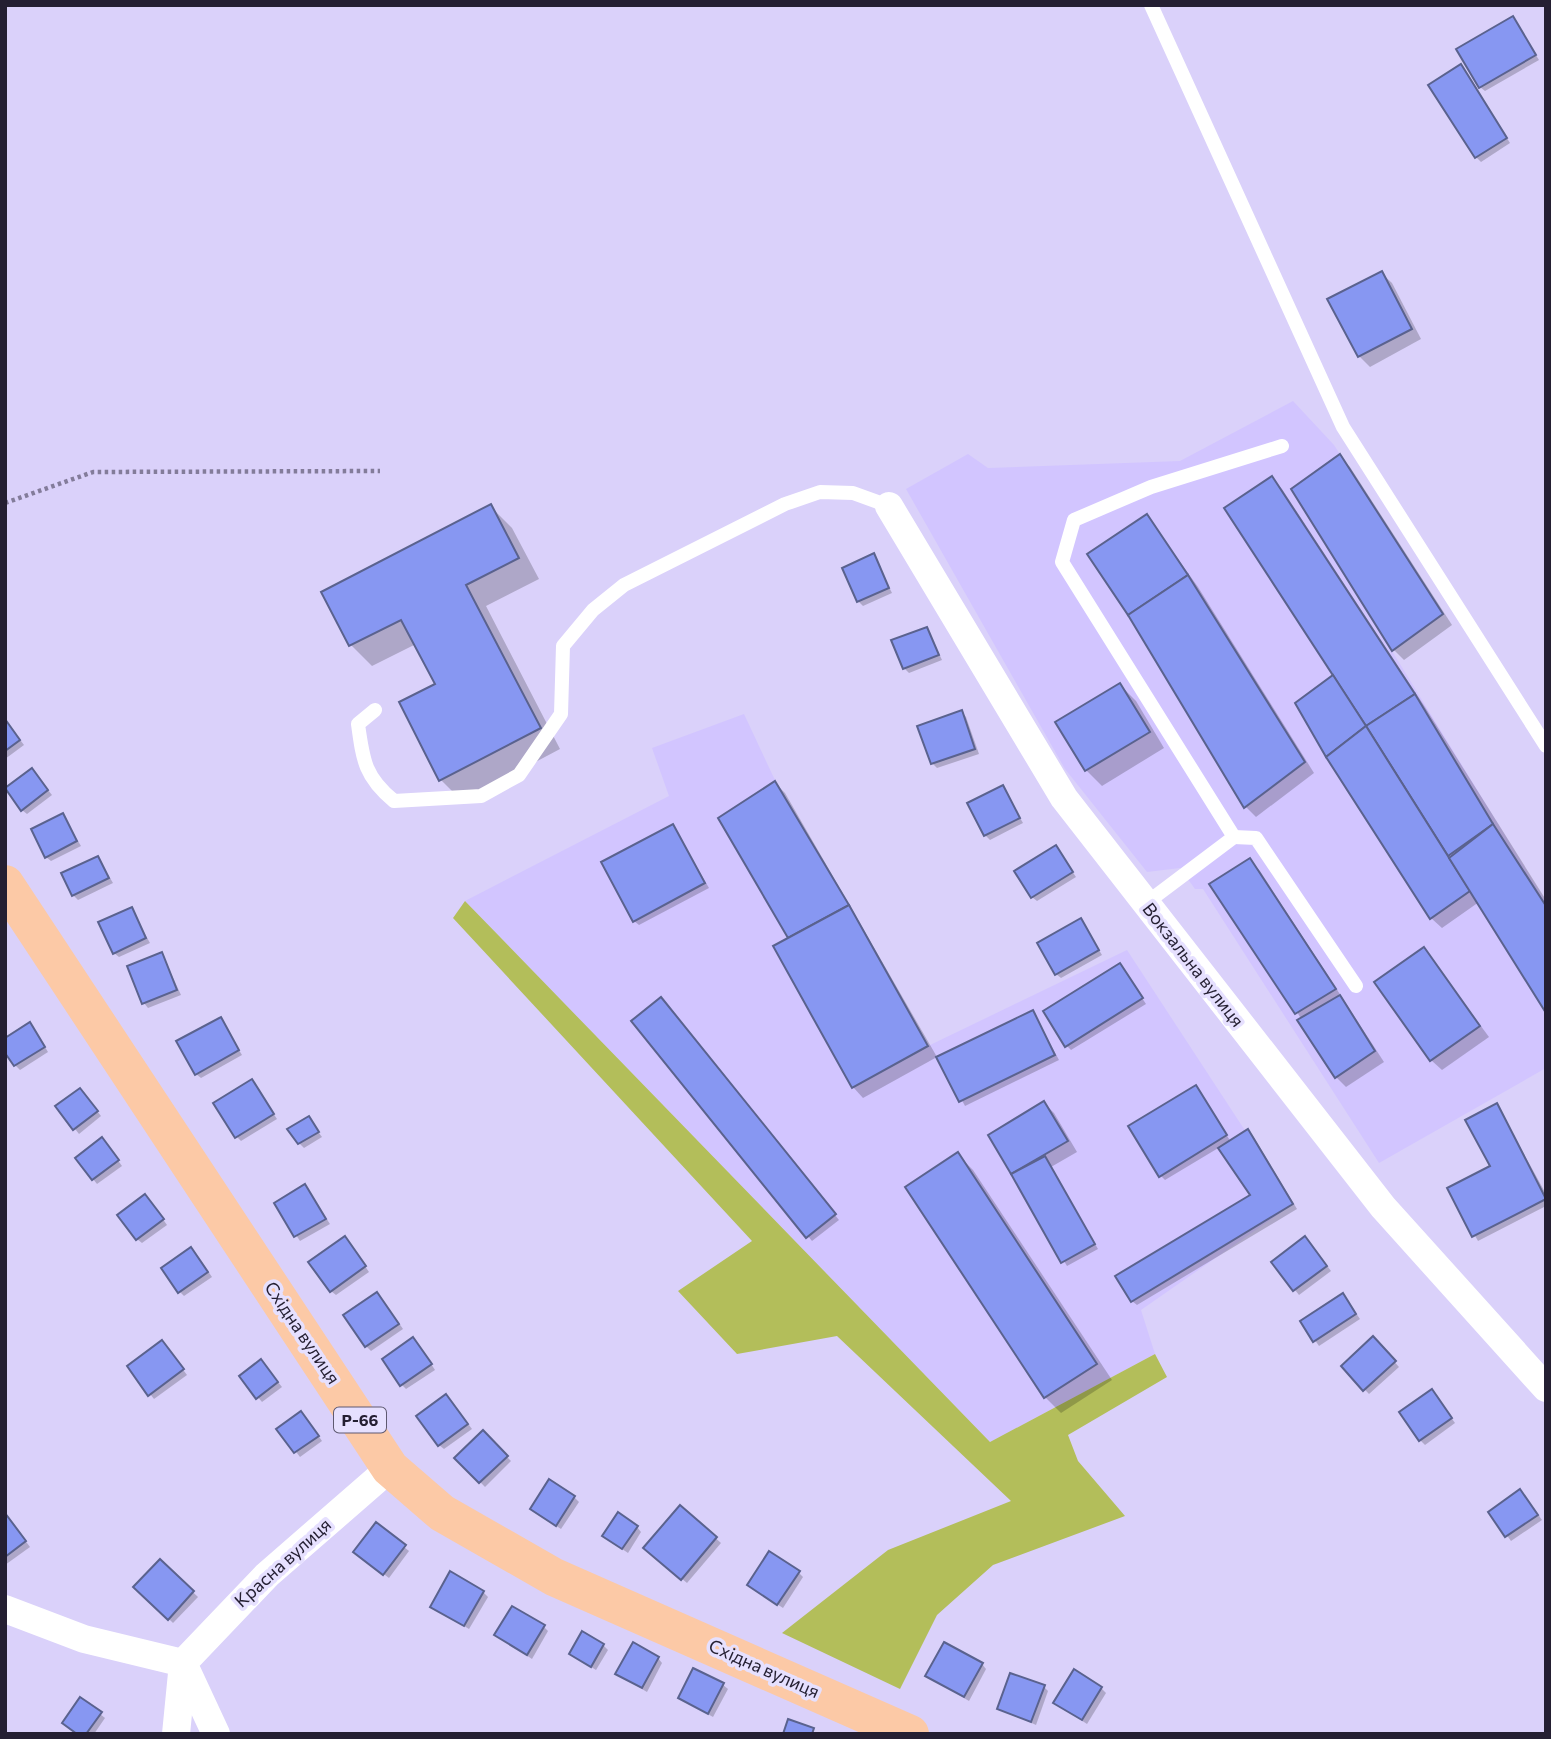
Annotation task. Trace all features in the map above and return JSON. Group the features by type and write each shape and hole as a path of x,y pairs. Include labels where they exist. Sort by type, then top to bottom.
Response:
{"main road":[{"name":"Східна вулиця","path":"5,884 390,1468 442,1513 554,1577 910,1734"}],"street":[{"name":"Вокзальна вулиця","path":"889,506 1064,798 1383,1207 1546,1388"},
{"name":"Красна вулиця","path":"183,1663 267,1575 390,1468"},
{"path":"5,1609 84,1639 183,1663"},
{"path":"176,1734 183,1663"},
{"path":"183,1663 216,1734"}],"lane":[{"path":"1151,5 1343,427 1546,746"},
{"path":"1234,837 1062,562 1074,520 1151,487 1282,446"},
{"path":"375,710 358,724 363,761 375,785 394,801 481,796 519,775 542,746 561,714 563,646 593,610 624,585 785,504 820,492 853,493 889,506"},
{"path":"1145,904 1234,837 1256,838 1356,986"}],"path":[{"path":"5,503 93,472 380,471"}],"shaded area":[{"path":"1293,401 1334,445 1443,614 1392,651 1546,902 1546,1068 1379,1163 1203,889 1195,889 1180,868 1147,872 1065,769 906,489 968,454 988,468 1180,461"},
{"path":"744,714 773,776 928,1046 1127,950 1293,1204 1141,1310 1155,1354 990,1442 465,901 669,796 652,748"}],"green space":[{"path":"465,901 990,1442 1155,1354 1167,1377 1068,1435 1078,1461 1125,1516 993,1565 937,1615 900,1689 782,1633 888,1550 1011,1501 837,1336 737,1354 678,1291 752,1241 453,918"}],"building":[{"path":"1513,16 1536,55 1479,88 1456,49"},
{"path":"1461,64 1507,138 1475,158 1428,85"},
{"path":"1382,271 1412,329 1358,357 1327,299"},
{"path":"1340,454 1443,614 1392,651 1291,489"},
{"path":"1272,476 1415,694 1366,726 1224,508"},
{"path":"491,504 519,558 466,585 541,728 439,781 399,702 435,684 401,620 349,646 321,592"},
{"path":"1147,514 1188,575 1128,615 1087,554"},
{"path":"874,553 889,588 857,602 842,568"},
{"path":"1188,575 1305,762 1244,808 1128,615"},
{"path":"927,627 939,655 903,669 891,640"},
{"path":"1333,675 1366,726 1326,757 1295,703"},
{"path":"1120,683 1150,732 1085,771 1055,722"},
{"path":"1415,694 1493,824 1448,856 1366,726"},
{"path":"962,710 975,749 931,764 917,726"},
{"path":"5,719 20,740 5,751"},
{"path":"1366,726 1470,891 1430,919 1326,757"},
{"path":"32,768 48,790 21,811 5,788"},
{"path":"775,781 849,905 788,938 718,818"},
{"path":"1003,785 1020,818 984,836 967,803"},
{"path":"63,813 77,841 45,858 31,829"},
{"path":"673,824 705,883 633,922 601,862"},
{"path":"1493,824 1546,906 1546,1013 1449,858"},
{"path":"1056,845 1073,872 1031,898 1014,871"},
{"path":"98,856 109,878 72,896 61,873"},
{"path":"1250,858 1336,989 1295,1014 1209,884"},
{"path":"849,905 928,1046 852,1088 773,946"},
{"path":"132,907 146,938 113,954 98,922"},
{"path":"1081,918 1099,950 1055,975 1037,943"},
{"path":"1424,947 1480,1026 1430,1061 1374,982"},
{"path":"162,952 177,990 142,1004 127,966"},
{"path":"1120,963 1143,998 1065,1047 1043,1011"},
{"path":"1340,995 1375,1051 1335,1078 1297,1020"},
{"path":"661,997 836,1214 806,1238 631,1021"},
{"path":"1033,1010 1055,1055 959,1102 936,1057"},
{"path":"221,1017 239,1050 195,1075 176,1041"},
{"path":"30,1022 45,1047 14,1066 5,1053 5,1038"},
{"path":"252,1079 274,1114 235,1138 213,1103"},
{"path":"1196,1085 1227,1135 1159,1177 1128,1126"},
{"path":"80,1088 98,1111 73,1130 55,1106"},
{"path":"1044,1101 1068,1141 1011,1174 988,1135"},
{"path":"1497,1103 1546,1199 1472,1237 1447,1188 1490,1166 1465,1120"},
{"path":"309,1116 319,1132 298,1144 287,1129"},
{"path":"1248,1129 1293,1204 1131,1302 1115,1276 1250,1195 1218,1148"},
{"path":"102,1137 119,1160 92,1180 75,1158"},
{"path":"958,1152 1097,1364 1044,1398 905,1187"},
{"path":"1045,1156 1095,1244 1061,1263 1011,1174"},
{"path":"305,1184 326,1219 294,1237 274,1203"},
{"path":"145,1194 164,1219 136,1240 117,1215"},
{"path":"345,1236 366,1266 330,1292 308,1262"},
{"path":"1305,1236 1327,1266 1293,1291 1271,1262"},
{"path":"191,1247 208,1272 178,1293 161,1268"},
{"path":"377,1292 399,1324 365,1347 343,1315"},
{"path":"1343,1293 1356,1314 1313,1342 1300,1321"},
{"path":"1373,1336 1396,1361 1363,1391 1341,1366"},
{"path":"413,1337 432,1364 400,1386 382,1359"},
{"path":"162,1340 184,1369 148,1396 127,1366"},
{"path":"261,1359 278,1382 256,1399 239,1376"},
{"path":"1432,1389 1452,1418 1419,1441 1399,1412"},
{"path":"446,1394 468,1424 438,1446 416,1416"},
{"path":"301,1411 319,1436 294,1453 276,1429"},
{"path":"483,1430 508,1456 479,1483 454,1458"},
{"path":"549,1479 575,1496 556,1526 530,1509"},
{"path":"1520,1489 1538,1515 1505,1537 1488,1512"},
{"path":"680,1505 717,1537 681,1580 643,1548"},
{"path":"618,1512 638,1526 622,1549 602,1536"},
{"path":"5,1513 26,1541 5,1557"},
{"path":"376,1522 406,1545 383,1575 353,1552"},
{"path":"769,1551 800,1571 777,1605 747,1585"},
{"path":"160,1559 194,1591 168,1620 133,1587"},
{"path":"450,1571 484,1591 464,1626 430,1607"},
{"path":"512,1606 545,1625 527,1655 494,1635"},
{"path":"582,1631 604,1644 591,1667 569,1654"},
{"path":"633,1642 659,1657 642,1688 615,1674"},
{"path":"944,1642 983,1663 964,1697 925,1676"},
{"path":"693,1668 724,1683 708,1714 678,1698"},
{"path":"1074,1669 1102,1687 1082,1720 1053,1703"},
{"path":"1010,1673 1045,1685 1031,1722 997,1709"},
{"path":"80,1697 102,1712 86,1734 77,1734 62,1723"},
{"path":"788,1719 814,1728 812,1734 783,1734"}]}
